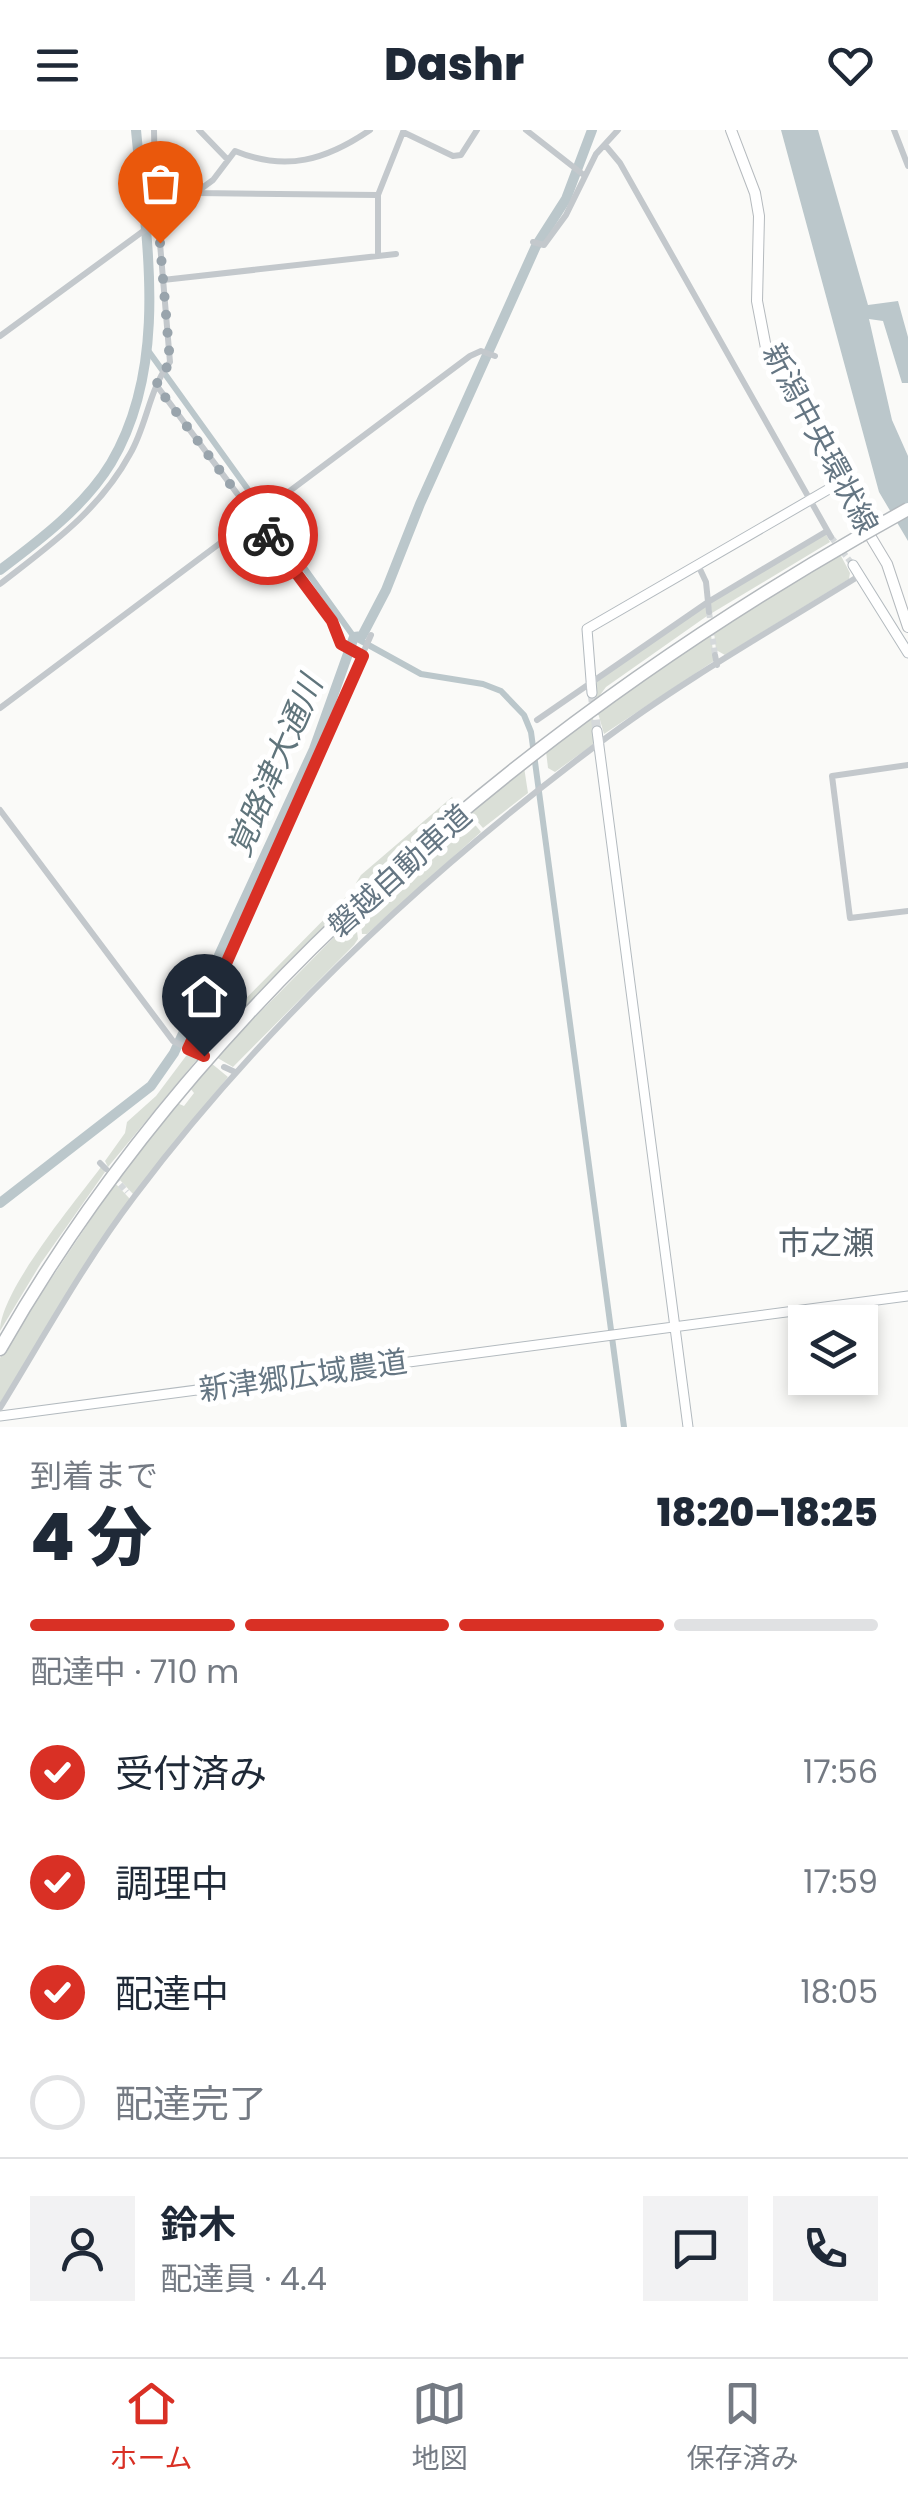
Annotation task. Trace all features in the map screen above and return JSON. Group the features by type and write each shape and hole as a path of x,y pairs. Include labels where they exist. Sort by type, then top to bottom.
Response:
{"highway":[{"name":"磐越自動車道","path":"0,1350 98,1198 207,1063 354,910 546,745 725,617 908,509"}],"main road":[{"name":"新潟中央環状線","path":"732,130 755,193 757,301 766,348 814,418 842,482 887,564 908,626"}],"street":[{"path":"0,584 71,530 96,504 131,454 167,365 154,130"},
{"path":"199,130 228,160"},
{"path":"0,336 156,219 196,194 223,172 235,151 274,163 304,162 343,148 370,130"},
{"path":"378,255 378,195 402,131 453,156 461,155 477,130"},
{"path":"526,130 584,175"},
{"path":"538,243 566,214 596,154 618,130"},
{"path":"894,130 908,166"},
{"path":"537,720 591,687 708,602 829,534 620,162 606,144"},
{"path":"196,194 378,195"},
{"path":"164,280 396,254"},
{"path":"0,708 470,356 490,354"},
{"path":"158,381 332,621 344,646 362,653"},
{"path":"591,687 588,630 842,482"},
{"path":"698,566 706,582 709,612"},
{"path":"853,566 908,653"},
{"path":"0,1408 130,1195 236,1072 361,943 533,794 599,743 859,576"},
{"path":"186,1048 370,635"},
{"path":"716,655 717,665"},
{"path":"597,732 688,1427"},
{"path":"908,765 832,776 850,918 908,911"},
{"path":"0,810 175,1042 204,1056"},
{"path":"224,1067 236,1072"},
{"path":"675,1326 908,1296"},
{"name":"新津郷広域農道","path":"0,1416 675,1326"}],"shaded area":[{"path":"781,130 818,130 868,305 898,301 908,337 908,383 902,383 883,321 869,319 892,420 908,456 908,541 879,492"},
{"path":"826,534 830,542 712,613 710,602"},
{"path":"840,554 849,579 725,655 716,650 714,632"},
{"path":"707,604 707,616 606,687 597,699 596,682"},
{"path":"711,634 714,661 604,734 598,713"},
{"path":"593,717 595,743 555,772 548,768 546,751"},
{"path":"524,767 528,793 483,828 469,812"},
{"path":"452,797 456,803 358,895 356,883 361,875"},
{"path":"468,816 481,832 367,934 362,934 360,913"},
{"path":"351,892 353,898 202,1052 196,1049"},
{"path":"355,916 358,939 354,945 233,1067 216,1057"},
{"path":"189,1052 199,1057 108,1167 105,1161 125,1133 127,1122 156,1096"},
{"path":"211,1063 228,1077 133,1194 118,1178 177,1103 184,1106 194,1093 190,1088"},
{"path":"101,1167 105,1172 41,1263 0,1331 3,1314 25,1271"},
{"path":"115,1183 130,1199 0,1403 0,1358"}],"waterway":[{"path":"0,570 88,494 111,463 129,424 141,384 149,300 136,130"},
{"name":"覚路津大通川","path":"0,1203 151,1086 174,1053 314,749 354,637 362,636 386,590 420,504 536,246 566,199 592,130"},
{"path":"147,349 354,637 421,674 483,684 501,691 524,715 531,732 624,1427"}],"tunnel":[{"path":"831,537 853,565"},
{"path":"709,612 715,655"},
{"path":"592,693 597,731"},
{"path":"114,1178 127,1192"}],"way so far":[{"path":"160,243 170,362 156,385 268,535"}],"district":[{"name":"市之瀬","path":"826,1243"}],"route":[{"path":"204,1056 188,1049 363,656 341,644 332,621 268,535"}]}
